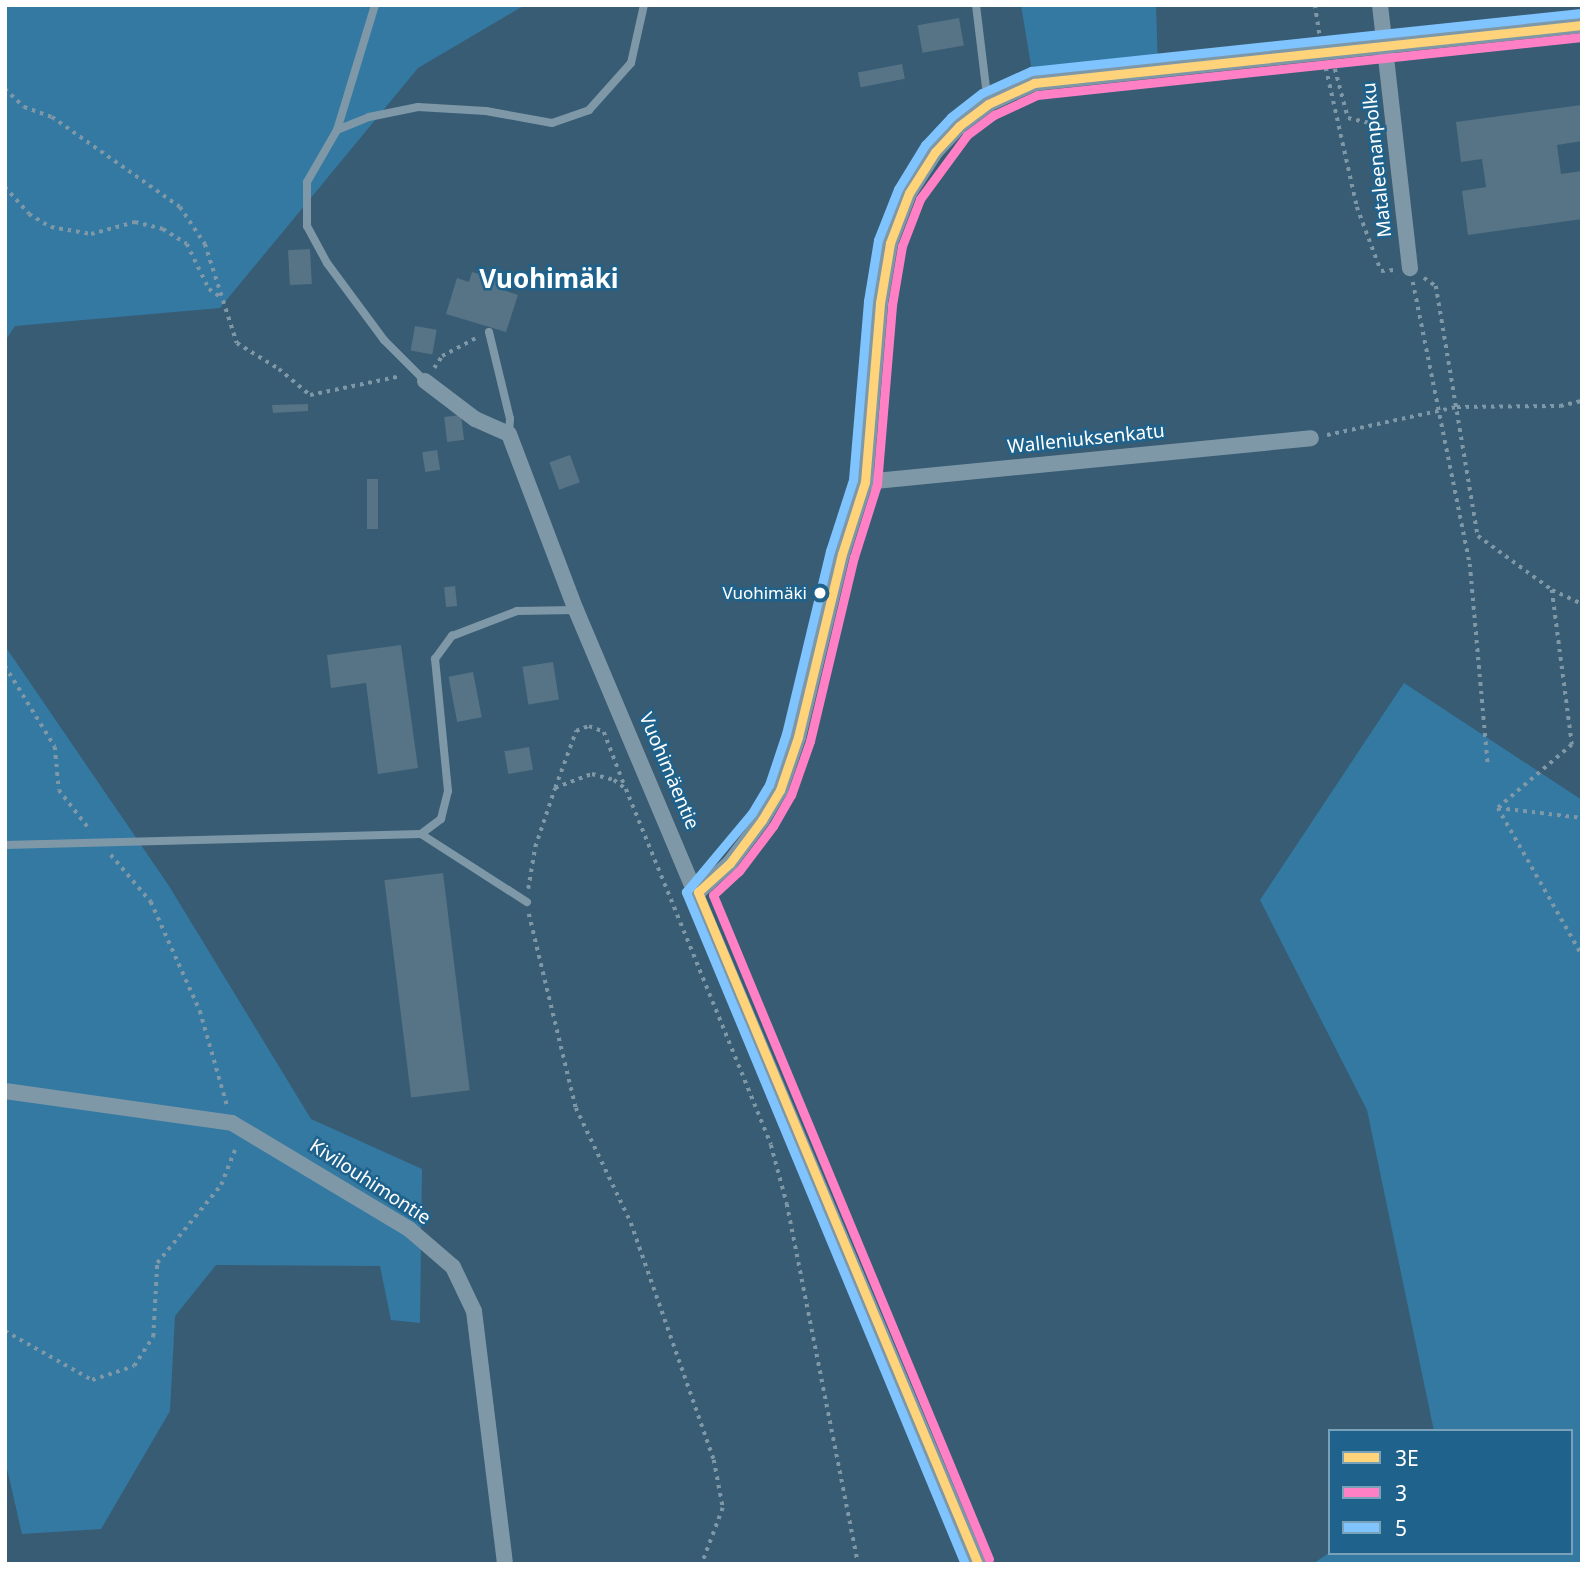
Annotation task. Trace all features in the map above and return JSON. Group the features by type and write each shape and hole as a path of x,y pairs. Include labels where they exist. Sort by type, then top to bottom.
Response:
{"street":[{"name":"Mataleenanpolku","path":"1380,5 1410,268"},
{"path":"698,892 730,863 780,790 798,737 842,554 865,482 880,303 890,243 909,192 934,152 988,104 1034,83 1325,50 1386,47 1582,25"},
{"path":"421,377 475,419 509,434"},
{"name":"Vuohimäentie","path":"509,434 576,610 698,892 978,1564"},
{"name":"Walleniuksenkatu","path":"865,482 1311,438"},
{"name":"Kivilouhimontie","path":"5,1091 232,1123 408,1229 453,1267 474,1311 505,1564"}],"lane":[{"path":"375,5 337,130 307,182 307,226 327,263 384,340 421,377"},
{"path":"337,130 369,117 418,107 486,111 551,123 589,110 631,63 644,5"},
{"path":"976,5 988,104"},
{"path":"489,332 510,419 509,434"},
{"path":"421,834 441,819 448,791 435,659 452,636 517,611 576,610"},
{"path":"5,845 98,840 421,834 527,902"}],"path":[{"path":"1315,5 1357,207 1381,271 1410,268 1436,286 1478,536 1552,590 1582,604"},
{"path":"1325,50 1348,117"},
{"path":"5,89 24,107 52,117 180,207 205,244 219,297 237,343 310,396 421,377 442,356 489,332"},
{"path":"5,187 29,214 51,227 91,234 135,222 163,229 187,244 209,289 219,297"},
{"path":"1410,268 1470,564 1488,767"},
{"path":"1311,438 1457,407 1560,406 1582,401"},
{"path":"1498,808 1572,745 1552,590"},
{"path":"5,666 55,747 59,790 151,902 180,973 201,1011 232,1123 236,1147 221,1185 157,1263 153,1337 134,1366 92,1380 5,1331"},
{"path":"702,1564 723,1508 714,1460 631,1223 576,1108 527,902 535,847 555,788 576,732 589,726 604,732 771,1145 787,1204 858,1564"},
{"path":"555,788 592,774 614,780 626,789"},
{"path":"1498,808 1582,818"},
{"path":"1498,808 1582,955"}],"shaded area":[{"path":"5,5 525,5 418,68 220,308 15,326 5,341"},
{"path":"1021,5 1156,5 1158,69 1034,83"},
{"path":"5,646 169,886 311,1119 422,1169 420,1323 391,1320 380,1266 216,1265 175,1316 170,1411 101,1529 22,1534 5,1460"},
{"path":"1404,683 1582,800 1582,1564 1313,1564 1328,1553 1573,1555 1573,1429 1434,1429 1367,1110 1260,900"}],"building":[{"path":"959,18 964,46 923,53 918,25"},
{"path":"902,64 905,79 861,87 858,73"},
{"path":"1581,105 1582,141 1557,145 1561,174 1582,171 1582,219 1468,235 1462,191 1486,187 1482,159 1461,162 1456,122"},
{"path":"310,249 312,284 290,285 288,250"},
{"path":"472,272 499,280 497,288 518,295 506,332 446,314 457,278 469,282"},
{"path":"415,326 437,330 432,354 411,351"},
{"path":"308,404 308,411 273,413 272,405"},
{"path":"461,415 464,440 447,442 444,417"},
{"path":"437,450 440,470 425,472 422,452"},
{"path":"570,455 580,482 559,490 549,463"},
{"path":"367,479 378,479 378,529 367,529"},
{"path":"455,586 457,606 446,607 444,587"},
{"path":"401,645 418,768 378,774 366,683 331,688 327,655"},
{"path":"553,662 559,700 528,704 522,667"},
{"path":"473,672 482,717 457,722 448,677"},
{"path":"529,747 533,770 508,774 504,751"},
{"path":"443,873 470,1090 411,1098 384,880"}],"transit line":[{"name":"5","path":"965,1564 686,892 752,813 769,785 786,734 830,551 853,480 868,301 878,240 898,189 925,145 951,117 982,93 1031,71 1581,13"},
{"name":"3E","path":"978,1564 698,892 730,863 762,820 780,790 798,737 842,554 865,482 880,303 890,243 909,193 935,152 959,126 988,104 1034,83 1582,25"},
{"name":"3","path":"989,1559 713,895 739,871 773,826 791,795 810,741 854,557 877,484 892,305 902,246 920,199 967,135 994,115 1037,95 1582,37"}],"place":[{"name":"Vuohimäki","path":"820,593"}],"district":[{"name":"Vuohimäki","path":"549,279"}]}
